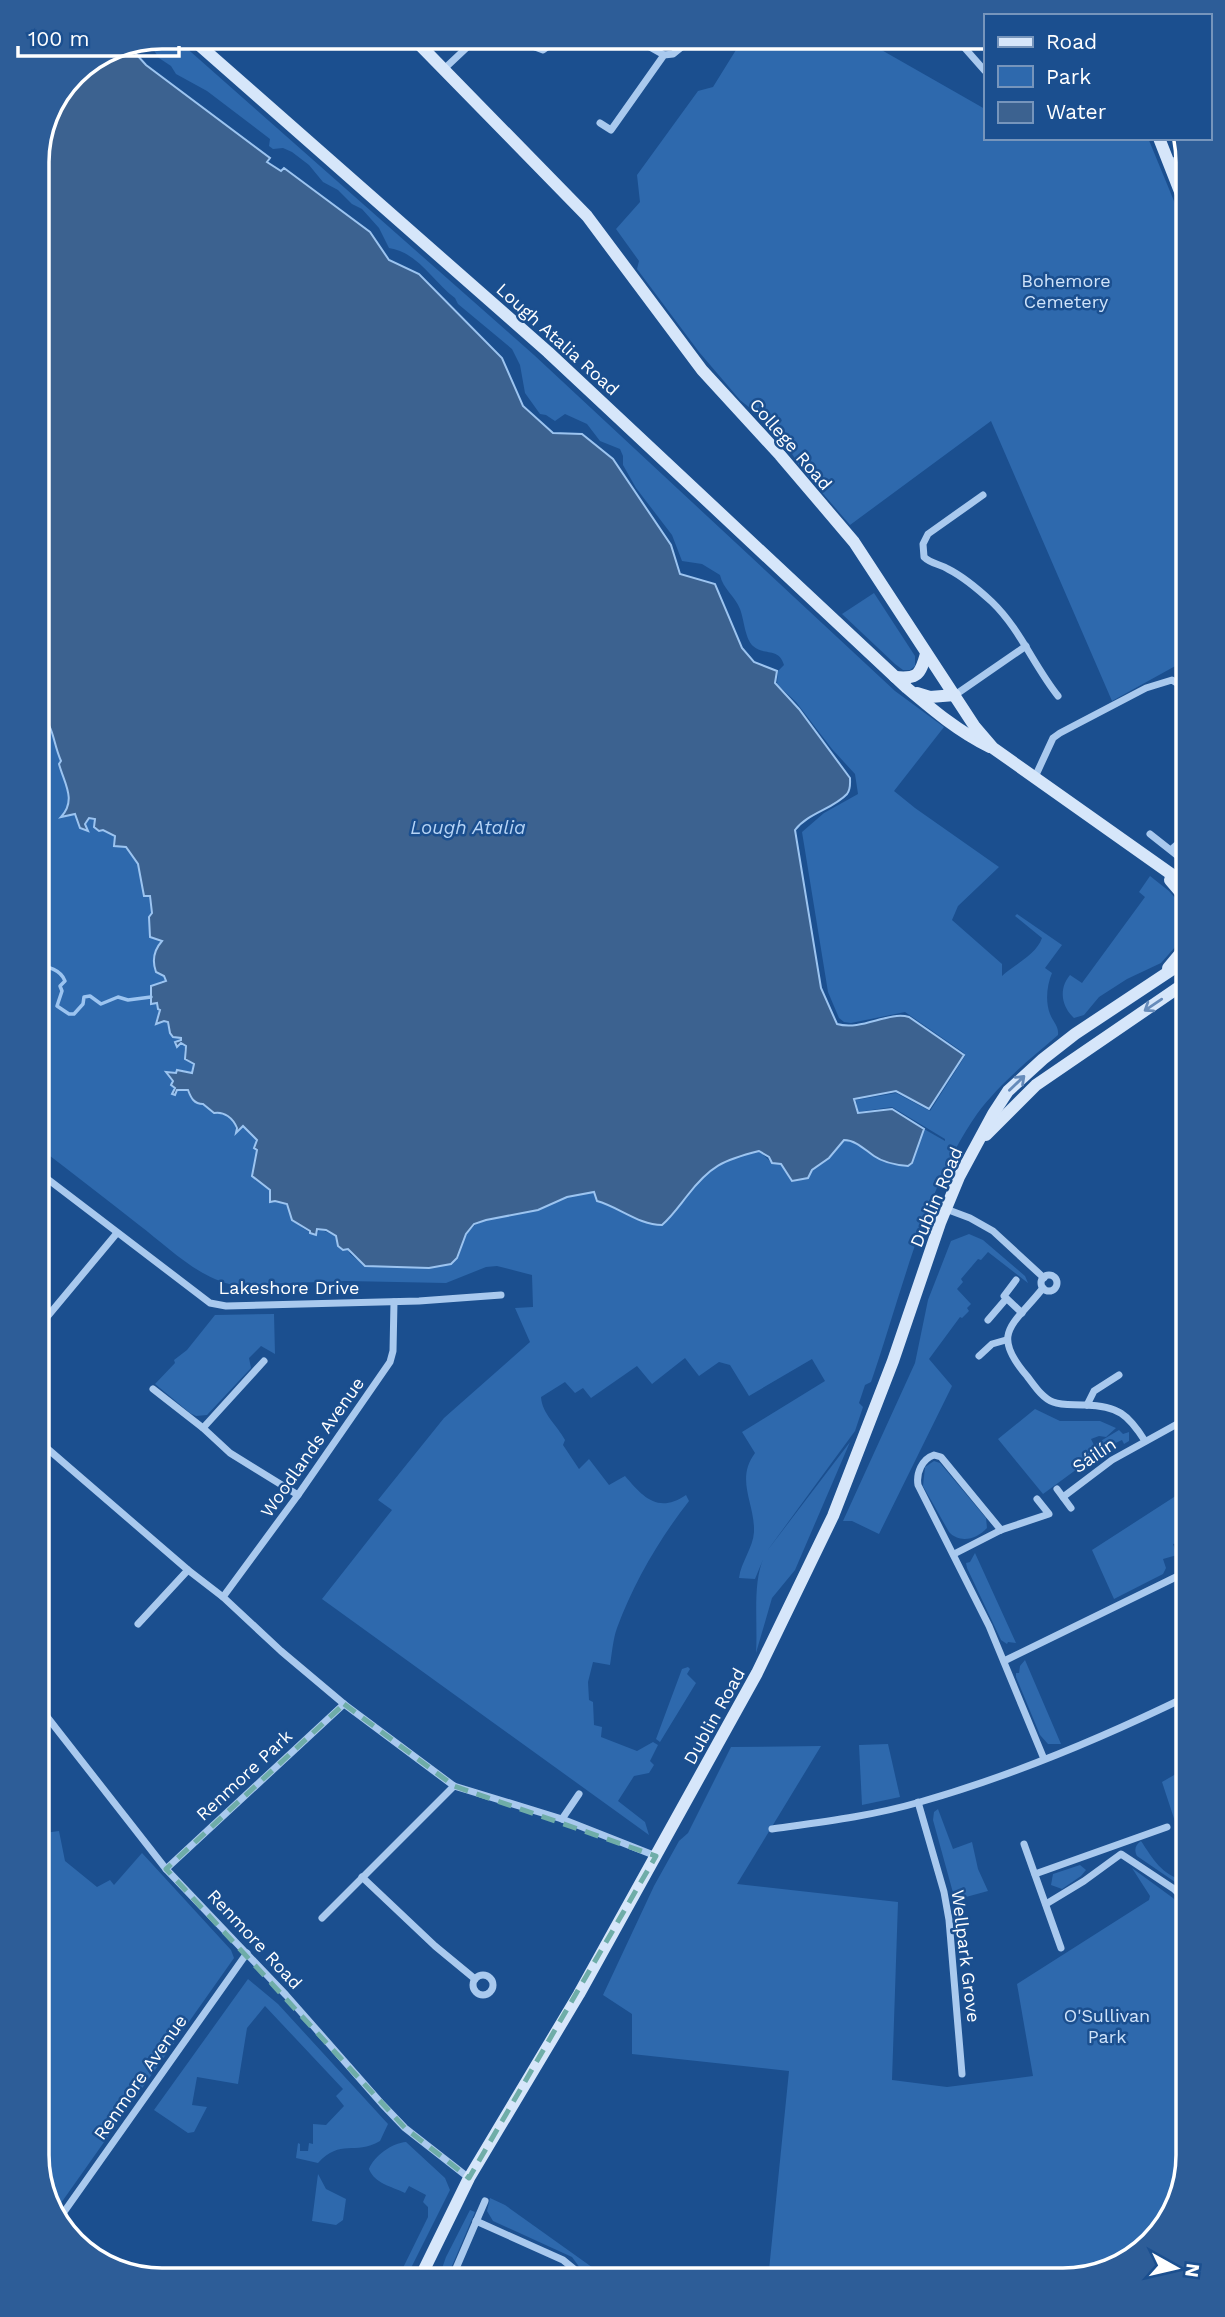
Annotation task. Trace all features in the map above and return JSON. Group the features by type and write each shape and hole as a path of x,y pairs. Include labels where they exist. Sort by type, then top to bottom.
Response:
{"main road":[{"name":"Lough Atalia Road","path":"204,49 548,352 895,677 956,727 993,748"},
{"name":"College Road","path":"424,49 587,216 702,370 854,542 975,727 993,748 1176,878"},
{"path":"1160,140 1176,182"},
{"path":"895,677 918,675 922,671 926,654"},
{"path":"911,691 930,696 954,695"},
{"name":"College Road","path":"1151,860 1176,888"},
{"path":"1157,982 1176,959"},
{"name":"Dublin Road","path":"425,2268 469,2178 576,1999 746,1696 833,1516 893,1361 946,1209 959,1177 993,1114 1009,1091 1043,1059 1075,1034 1176,968"},
{"name":"Dublin Road","path":"980,1140 1035,1085 1176,989"}],"street":[{"path":"444,69 465,49"},
{"path":"653,49 664,55 673,54 679,49"},
{"path":"966,49 984,70"},
{"path":"600,123 611,130 664,55"},
{"path":"1169,164 1176,160"},
{"path":"984,495 928,534 923,544 924,557 950,570 990,600 1011,622 1058,696"},
{"path":"954,695 1026,646"},
{"path":"1035,777 1053,738 1060,733 1146,688 1172,680 1176,683"},
{"path":"1150,834 1176,853"},
{"path":"1172,849 1176,846"},
{"name":"Lakeshore Drive","path":"49,1180 210,1303 226,1306 394,1302 501,1295"},
{"path":"946,1209 993,1231 1044,1278 1054,1277 1057,1284 1051,1291 1043,1288"},
{"path":"49,1315 117,1233"},
{"path":"979,1356 992,1344 1006,1340 1008,1332 1043,1288 1044,1278"},
{"path":"1016,1280 1005,1292 1006,1299 1022,1313"},
{"path":"988,1320 1006,1299"},
{"name":"Woodlands Avenue","path":"223,1597 390,1362 393,1351 394,1302"},
{"name":"Sáilín","path":"1006,1340 1013,1360 1049,1401 1063,1405 1114,1409 1125,1414 1145,1441"},
{"path":"203,1428 264,1361"},
{"path":"1087,1405 1094,1391 1119,1375"},
{"path":"152,1389 230,1452 298,1495"},
{"name":"Sáilín","path":"1063,1497 1102,1467 1176,1424"},
{"path":"49,1450 223,1597 344,1704 454,1786 562,1819 656,1856"},
{"path":"1002,1530 941,1457 930,1455 919,1471 918,1485 1004,1661 1044,1759"},
{"name":"Sáilín","path":"1057,1489 1071,1508"},
{"path":"954,1555 1002,1530 1049,1514 1037,1499"},
{"path":"138,1624 188,1570"},
{"path":"1004,1661 1176,1577"},
{"path":"772,1829 857,1816 918,1802 1044,1759 1176,1701"},
{"name":"Renmore Park","path":"166,1869 344,1704"},
{"name":"Renmore Road","path":"49,1719 166,1869 247,1953 405,2128 469,2178"},
{"path":"322,1919 454,1786"},
{"path":"562,1819 579,1794"},
{"name":"Wellpark Grove","path":"918,1802 949,1918 956,1975 962,2074"},
{"path":"1035,1874 1167,1827"},
{"path":"1024,1844 1061,1948"},
{"path":"1118,1844 1121,1854 1148,1870 1176,1893"},
{"path":"1046,1904 1121,1854"},
{"path":"362,1877 475,1979"},
{"name":"Renmore Avenue","path":"64,2212 247,1953"},
{"path":"456,2268 485,2201"},
{"path":"476,2221 563,2260 574,2268"}],"highlighted area":[{"path":"344,1704 454,1786 656,1856 469,2178 405,2128 166,1869"}],"green space":[{"path":"188,49 534,355 895,691 944,727 894,791 999,867 958,906 952,920 1002,964 1002,976 1030,954 1042,938 1015,916 1017,914 1062,945 1045,968 1052,973 1048,1004 1058,1035 995,1092 977,1114 943,1175 916,1244 871,1382 865,1385 859,1403 863,1407 855,1431 767,1551 850,1442 795,1570 772,1598 756,1653 758,1579 764,1557 755,1579 739,1578 754,1532 746,1482 749,1463 755,1453 742,1432 825,1381 812,1359 749,1396 730,1365 719,1362 699,1376 685,1358 652,1384 637,1366 591,1398 583,1388 575,1393 565,1382 541,1397 547,1414 565,1440 563,1445 579,1469 589,1459 609,1485 625,1476 645,1496 659,1503 667,1503 686,1495 689,1501 658,1545 631,1594 616,1632 610,1665 593,1662 588,1682 589,1700 593,1702 594,1725 602,1727 601,1737 637,1751 653,1742 658,1745 650,1761 654,1765 649,1773 634,1776 618,1801 645,1822 649,1835 322,1599 392,1510 378,1500 444,1418 530,1342 515,1308 533,1307 532,1275 497,1266 486,1267 446,1283 346,1281 233,1285 207,1275 183,1260 49,1155 49,725 69,798 62,817 75,814 80,828 87,830 89,817 95,819 94,827 98,831 103,830 115,836 114,846 126,847 138,864 144,896 149,896 152,913 149,917 149,937 162,941 154,964 156,972 164,976 166,981 151,987 151,1004 157,1003 160,1009 155,1024 168,1022 170,1033 181,1038 175,1042 177,1047 181,1044 186,1046 185,1059 193,1064 192,1073 177,1069 176,1072 166,1072 173,1081 173,1094 175,1095 177,1090 187,1090 195,1102 203,1104 214,1113 223,1114 235,1123 236,1133 244,1126 257,1140 252,1175 270,1190 270,1201 287,1204 294,1219 310,1232 316,1235 320,1229 335,1236 342,1250 348,1249 350,1254 365,1266 429,1268 451,1264 458,1258 466,1234 475,1225 486,1220 538,1210 566,1197 593,1192 597,1201 645,1222 662,1224 710,1171 736,1157 759,1151 772,1163 781,1164 792,1181 808,1179 812,1170 829,1158 844,1140 856,1143 882,1160 908,1167 912,1164 924,1129 945,1139 892,1107 858,1112 856,1100 896,1093 930,1111 965,1056 905,1012 851,1023 839,1018 828,992 802,832 824,813 858,794 855,774 796,702 777,684 778,671 784,665 782,659 757,649 750,643 740,609 720,575 702,564 682,561 672,535 636,488 623,465 620,449 600,441 587,424 565,414 555,421 540,414 525,393 520,365 512,349 458,304 417,261 389,248 379,228 362,209 323,182 309,165 283,148 273,149 269,146 270,139 207,91 176,74 171,66 159,58 154,50"},
{"name":"Bohemore Cemetery","path":"737,49 880,49 984,108 984,140 1149,140 1176,206 1176,666 1112,701 991,421 850,525 800,467 770,424 740,400 699,352 637,269 639,261 616,229 640,202 637,175 698,91 713,87"},
{"path":"874,593 915,656 915,666 910,670 903,670 895,664 842,614"},
{"path":"1150,876 1176,899 1176,946 1161,963 1127,979 1099,997 1084,1015 1074,1018 1064,1003 1066,980 1070,975 1082,983 1145,897 1139,892"},
{"path":"969,1234 983,1240 1025,1276 1028,1283 988,1252 981,1260 978,1259 961,1279 963,1282 957,1289 971,1304 967,1308 969,1311 960,1317 929,1359 952,1386 879,1534 852,1521 843,1521 915,1363 928,1300 951,1241"},
{"path":"274,1314 275,1354 261,1346 249,1358 251,1368 207,1415 196,1416 190,1413 155,1384 215,1315"},
{"path":"1035,1409 1060,1421 1100,1421 1116,1428 1106,1437 1091,1439 1094,1445 1119,1430 1123,1434 1129,1432 1129,1441 1124,1444 1122,1440 1107,1447 1043,1494 998,1439"},
{"path":"934,1461 940,1463 986,1518 987,1528 978,1535 963,1539 949,1532 923,1486 925,1467"},
{"path":"1176,1496 1176,1543 1173,1544 1176,1555 1163,1559 1166,1568 1163,1574 1114,1599 1092,1550"},
{"path":"975,1553 1016,1643 1007,1644 1001,1640 967,1568 966,1563 970,1562"},
{"path":"1025,1660 1061,1744 1048,1744 1040,1735 1016,1677"},
{"path":"682,1669 690,1669 687,1674 696,1683 660,1742 656,1739"},
{"path":"888,1744 900,1797 862,1805 859,1745"},
{"name":"O'Sullivan Park","path":"821,1746 737,1884 898,1902 892,2080 947,2087 1033,2076 1017,1984 1149,1900 1150,1896 1132,1868 1173,1898 1176,1901 1176,2155 1170,2192 1157,2218 1145,2233 1141,2233 1141,2237 1120,2253 1085,2266 769,2268 789,2071 632,2054 632,2014 603,1995 654,1886 679,1841 688,1833 731,1747"},
{"path":"1176,1774 1176,1825 1162,1782"},
{"path":"938,1809 953,1849 972,1842 978,1869 988,1891 955,1900 933,1820 934,1812"},
{"path":"59,1831 65,1861 97,1887 110,1880 114,1885 142,1853 231,1950 234,1958 60,2204 51,2177 49,2155 49,1832"},
{"path":"1141,1841 1154,1860 1176,1878 1176,1883 1137,1856 1137,1844"},
{"path":"1080,1865 1086,1870 1081,1876 1062,1889 1051,1885 1053,1874"},
{"path":"248,1979 278,2004 388,2124 380,2141 363,2147 334,2151 318,2163 296,2158 298,2143 300,2151 308,2151 309,2143 313,2144 313,2124 326,2125 344,2106 336,2096 343,2089 265,2006 247,2028 238,2084 197,2077 192,2105 207,2107 194,2132 188,2133 154,2110"},
{"path":"406,2142 445,2178 450,2190 411,2268 403,2268 428,2217 428,2207 423,2202 426,2195 409,2186 405,2193 384,2184 375,2178 369,2169 375,2159 395,2145"},
{"path":"318,2174 326,2189 346,2199 343,2220 336,2225 312,2221"},
{"path":"490,2198 505,2205 593,2268 580,2268 572,2257 493,2221 487,2211"},
{"path":"470,2210 475,2212 451,2268 442,2268"}],"water":[{"name":"Lough Atalia","path":"135,53 146,65 270,158 267,162 281,171 284,168 370,232 389,260 419,274 502,358 523,406 553,433 582,434 613,459 671,545 680,574 715,584 742,648 754,662 777,671 775,683 799,709 850,778 847,794 835,804 807,819 795,830 821,988 837,1024 856,1025 892,1017 909,1017 964,1055 929,1109 896,1091 854,1099 858,1113 892,1109 924,1129 912,1163 908,1166 882,1160 856,1143 844,1140 829,1158 812,1170 808,1178 792,1181 781,1164 772,1163 769,1157 759,1151 726,1161 710,1171 662,1225 645,1222 597,1201 594,1192 567,1197 538,1210 474,1224 466,1234 457,1258 451,1264 429,1268 365,1266 348,1249 343,1250 338,1246 336,1236 326,1230 317,1229 316,1235 310,1233 292,1220 287,1204 270,1202 270,1190 252,1176 257,1140 243,1126 236,1133 237,1128 231,1118 225,1114 214,1113 203,1104 195,1102 188,1090 177,1090 175,1095 172,1094 175,1088 166,1072 176,1073 177,1070 192,1073 194,1064 185,1059 186,1046 181,1043 177,1047 175,1042 181,1038 173,1037 168,1022 156,1024 160,1010 157,1003 151,1004 151,986 166,981 155,968 156,952 162,941 150,937 150,896 144,896 138,864 126,847 114,846 115,836 94,827 95,819 89,818 85,824 88,831 80,828 75,814 61,817 66,811 69,798 50,728 49,154 58,119 68,99 82,82 99,68"}],"waterway":[{"path":"49,968 54,969 65,981 60,986 62,991 57,1006 69,1014 74,1014 83,1004 84,997 90,996 101,1004 118,997 128,1000 151,997"}]}
